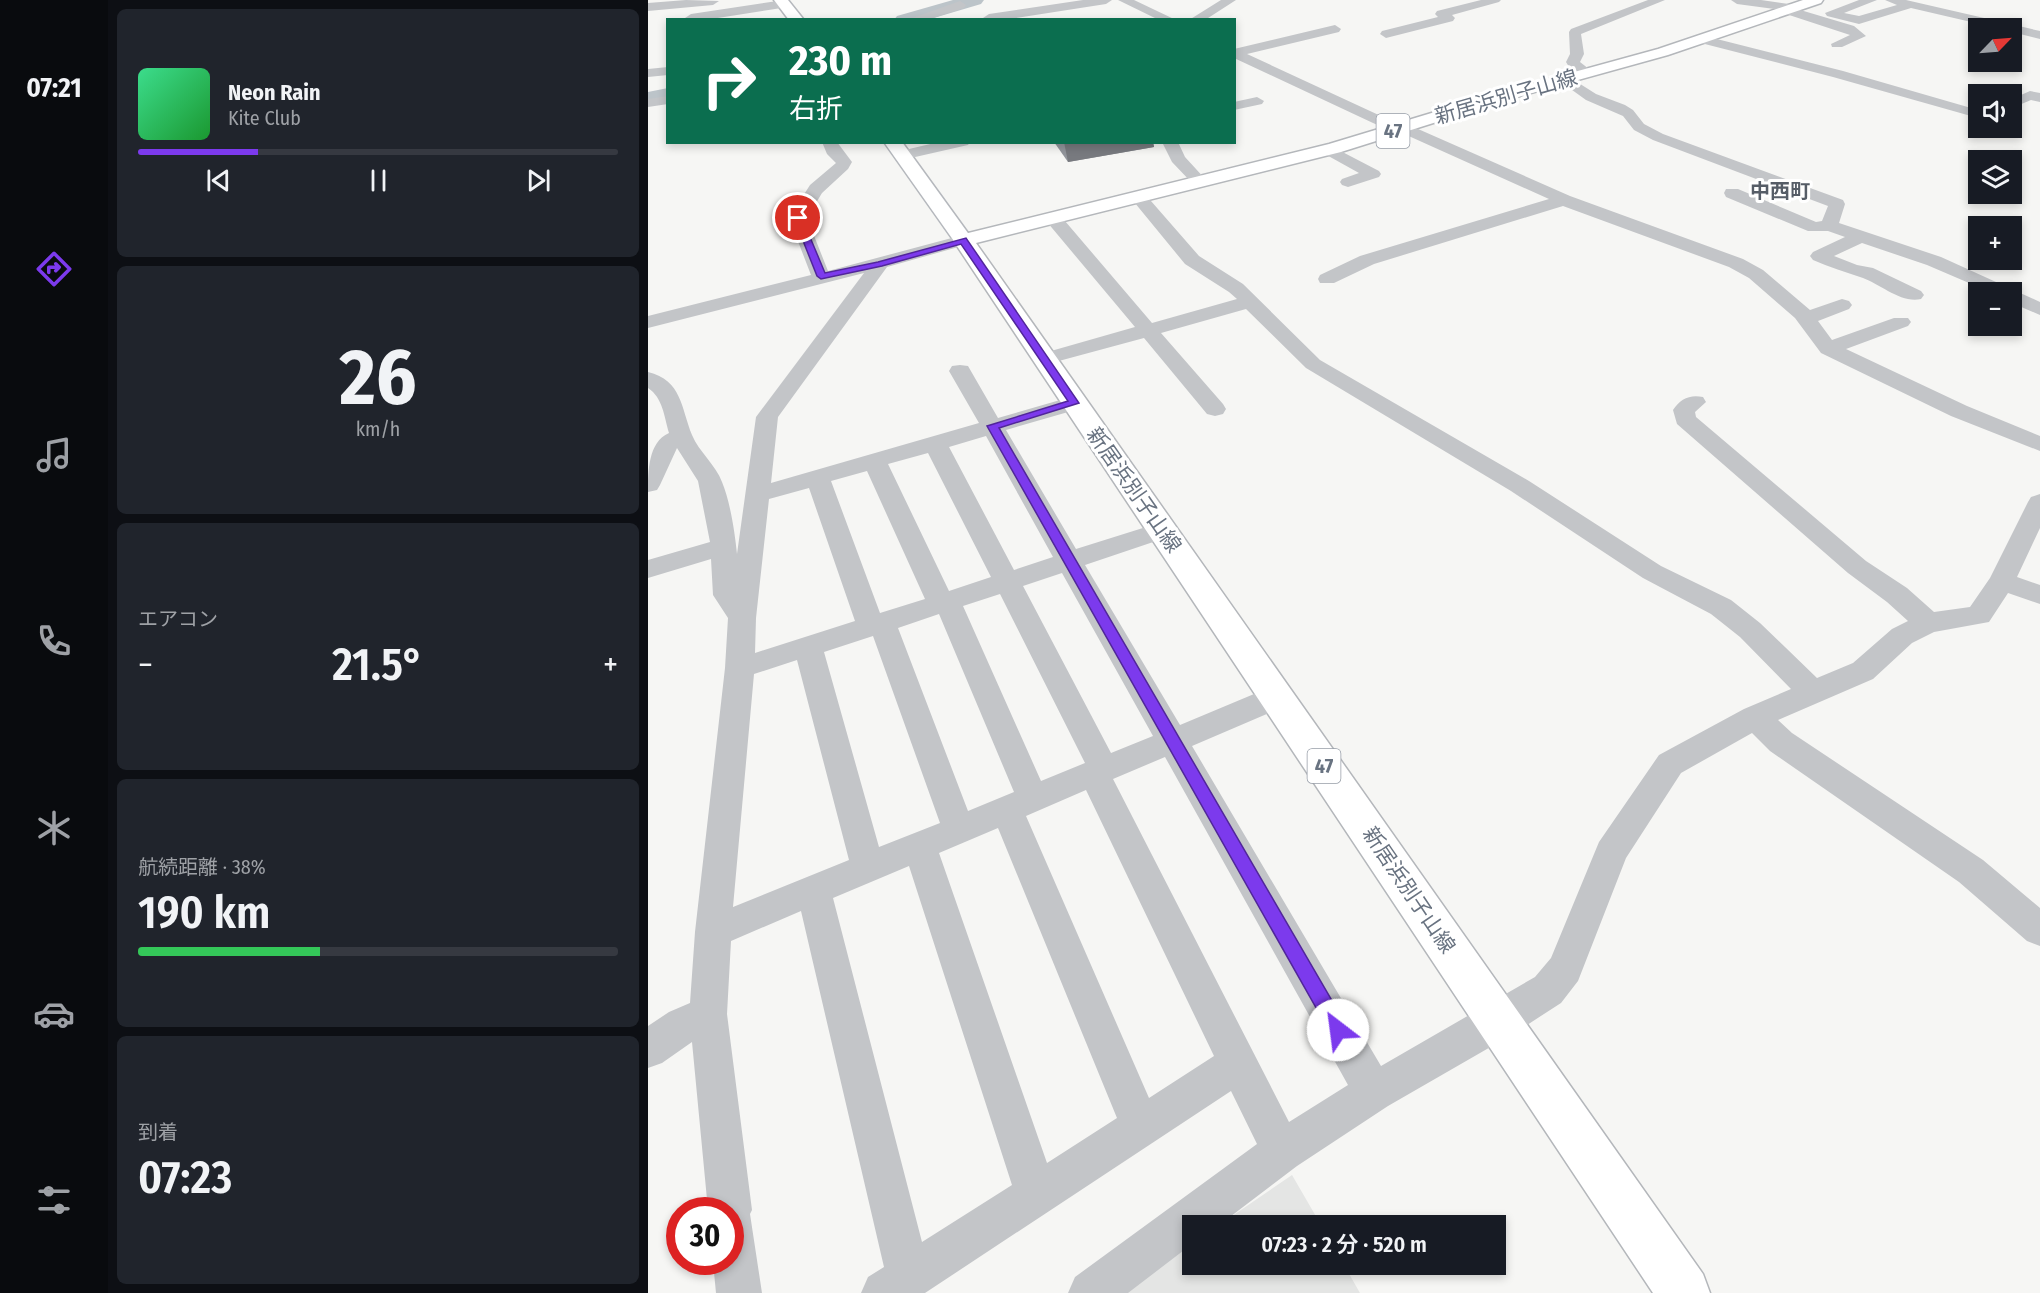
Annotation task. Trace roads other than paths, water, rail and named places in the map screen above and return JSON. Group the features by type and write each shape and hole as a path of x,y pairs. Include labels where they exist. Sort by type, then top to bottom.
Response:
{"main road":[{"name":"新居浜別子山線","path":"1684,1293 963,240 1329,150 1701,39 1816,0"},
{"path":"782,2 795,18"},
{"path":"898,149 963,240"}],"street":[{"path":"648,7 730,0"},
{"path":"937,0 972,10 1011,15 1060,3 1106,0"},
{"path":"995,0 1011,15"},
{"path":"1198,18 1230,0"},
{"path":"1386,34 1449,18 1441,14 1496,0"},
{"path":"1587,74 1573,62 1577,54 1575,32 1659,0"},
{"path":"1737,0 1790,9 1850,29 1860,36 1837,44"},
{"path":"1871,0 1832,13 1859,20 1904,2 1969,18"},
{"path":"693,18 782,2"},
{"path":"1063,18 1120,10 1129,2 1160,18"},
{"path":"668,4 686,18"},
{"path":"925,18 972,10"},
{"path":"1237,57 1275,41 1336,29"},
{"path":"2022,30 2040,34"},
{"path":"1701,39 1838,74 1968,111"},
{"path":"1237,57 1564,200 1736,263 1756,274 1805,319 1828,349 1959,411 2040,444"},
{"path":"648,73 666,70"},
{"path":"1566,79 1591,97 1628,113 1639,127 1658,137 1837,204 1830,226"},
{"path":"2022,99 2030,95 2040,98"},
{"path":"648,103 666,100"},
{"path":"1236,106 1257,101"},
{"path":"821,276 798,218 812,190 842,166 843,162 830,144"},
{"path":"898,149 944,144"},
{"path":"1171,144 1178,159 1199,182"},
{"path":"1329,150 1373,174 1348,182"},
{"path":"1732,193 1814,227 1830,226 1934,261 1982,282"},
{"path":"1138,196 1192,260 1236,288 1313,364 1520,486 1652,572 1721,607 1750,630 1812,692"},
{"path":"1328,279 1366,260 1564,200"},
{"path":"1053,218 1215,409"},
{"path":"1861,237 1819,256 1853,270 1866,272 1914,295"},
{"path":"648,322 821,276 879,265 963,240"},
{"path":"729,1197 708,1014 713,932 740,668 742,618 767,417 879,265"},
{"path":"2022,301 2040,309"},
{"path":"1044,359 1249,302"},
{"path":"1805,319 1842,305"},
{"path":"1828,349 1901,322"},
{"path":"960,371 1374,1092"},
{"path":"648,378 665,389 672,402 681,436 710,481 723,547 727,596 742,618"},
{"path":"1695,402 1684,410 1685,418 1857,567 1928,623"},
{"path":"756,493 936,445 992,426 1074,403"},
{"path":"648,485 669,441 681,436"},
{"path":"936,445 1007,582 1282,1151"},
{"path":"875,462 944,603 1141,1126"},
{"path":"818,478 959,830"},
{"path":"1091,1293 1282,1151 1374,1092 1499,1021 1548,990 1565,969 1611,852 1670,764 1755,717 1863,671 1902,636 1928,623 1979,615 2002,581 2040,502"},
{"path":"740,668 1162,530"},
{"path":"648,569 723,547"},
{"path":"2002,581 2040,595"},
{"path":"808,647 868,868"},
{"path":"713,932 1277,697"},
{"path":"1755,717 1781,742 1971,872 2040,930"},
{"path":"920,847 1036,1194"},
{"path":"814,891 896,1285 1239,1063"},
{"path":"648,1048 683,1025 708,1014"},
{"path":"737,1275 739,1293"}],"waterway":[{"path":"911,18 974,0"},
{"path":"648,99 666,95"}],"district":[{"name":"中西町","path":"1780,191"}]}
